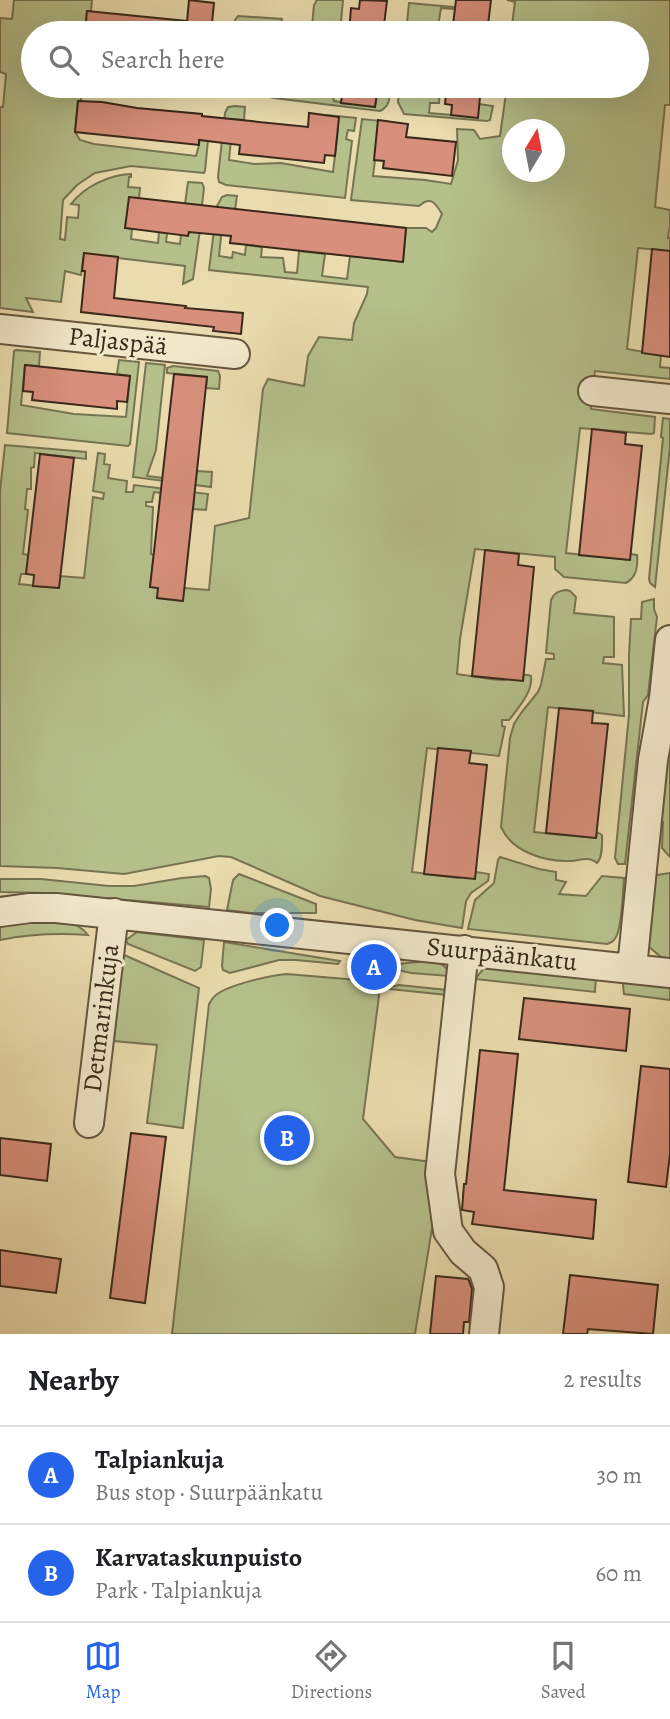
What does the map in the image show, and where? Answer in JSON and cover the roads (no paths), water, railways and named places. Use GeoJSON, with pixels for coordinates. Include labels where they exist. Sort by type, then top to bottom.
{"type":"FeatureCollection","features":[{"type":"Feature","properties":{"kind":"street","name":"Paljaspää"},"geometry":{"type":"LineString","coordinates":[[0,329],[235,354]]}},
{"type":"Feature","properties":{"kind":"street"},"geometry":{"type":"LineString","coordinates":[[593,391],[670,398]]}},
{"type":"Feature","properties":{"kind":"street"},"geometry":{"type":"LineString","coordinates":[[632,968],[653,760],[670,640]]}},
{"type":"Feature","properties":{"kind":"street","name":"Suurpäänkatu"},"geometry":{"type":"LineString","coordinates":[[0,912],[55,908],[114,913],[670,973]]}},
{"type":"Feature","properties":{"kind":"street","name":"Detmarinkuja"},"geometry":{"type":"LineString","coordinates":[[89,1123],[114,913]]}},
{"type":"Feature","properties":{"kind":"street"},"geometry":{"type":"LineString","coordinates":[[464,950],[440,1174],[448,1231],[463,1252],[482,1269],[489,1287],[484,1334]]}},
{"type":"Feature","properties":{"kind":"place","name":"Talpiankuja"},"geometry":{"type":"Point","coordinates":[374,967]}},
{"type":"Feature","properties":{"kind":"place","name":"Karvataskunpuisto"},"geometry":{"type":"Point","coordinates":[287,1138]}}]}
